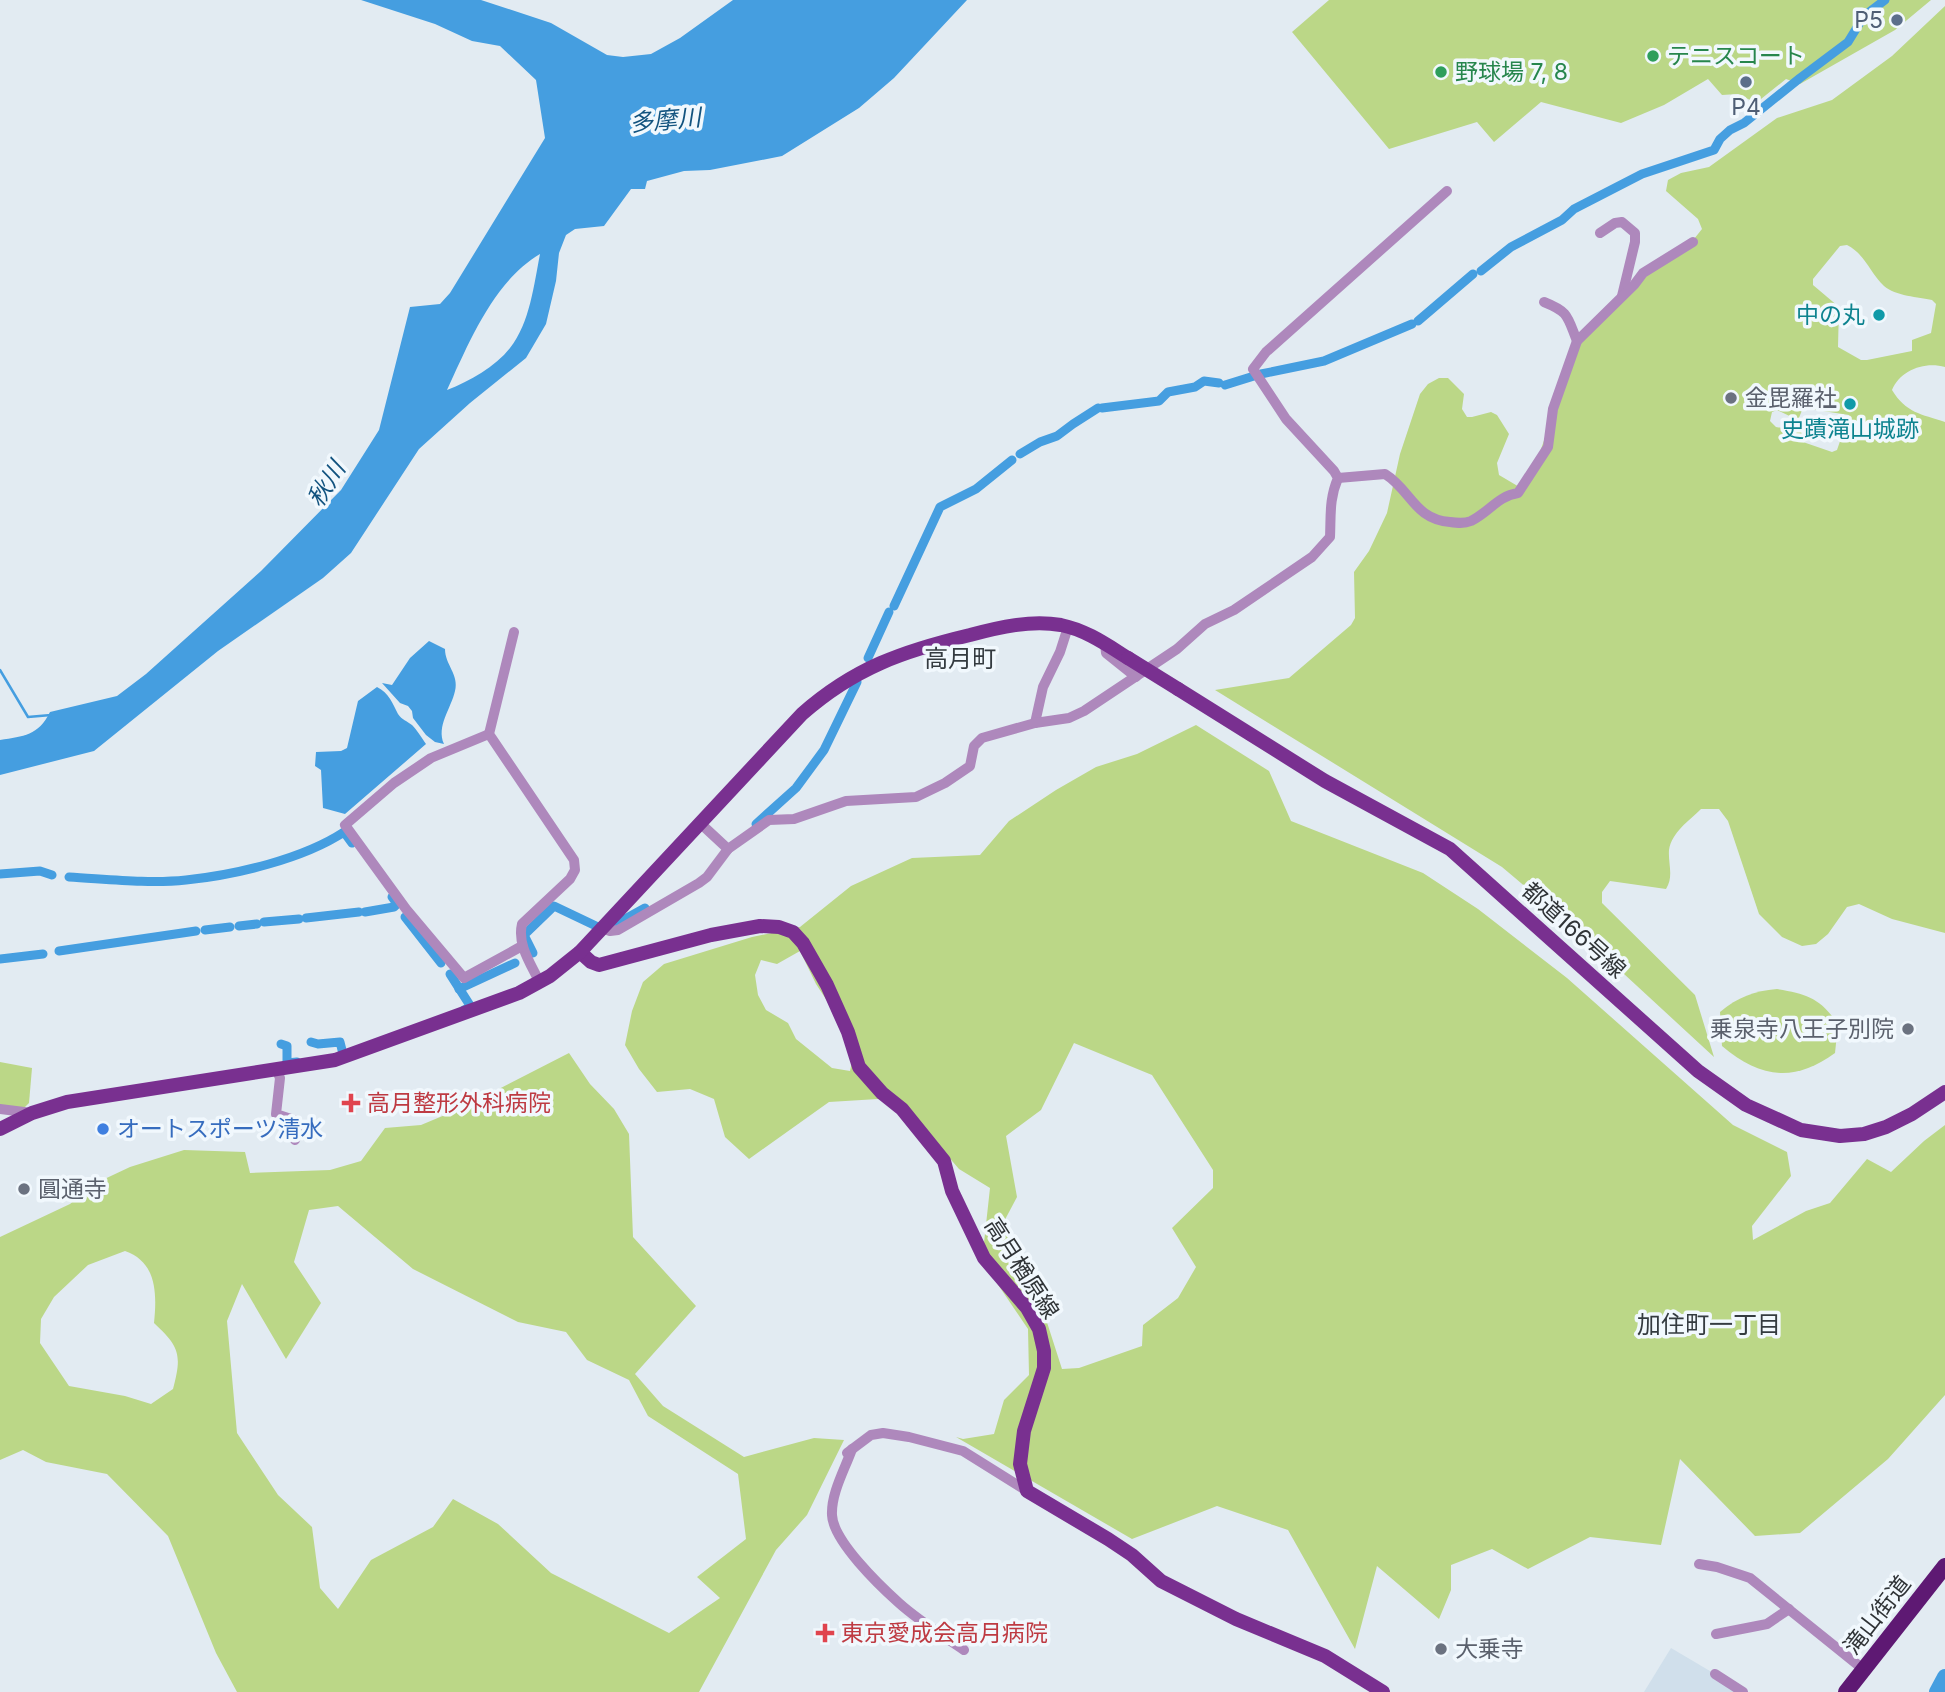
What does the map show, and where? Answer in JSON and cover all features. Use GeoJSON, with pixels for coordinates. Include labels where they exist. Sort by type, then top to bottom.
{"type":"FeatureCollection","features":[{"type":"Feature","properties":{"kind":"highway","name":"滝山街道"},"geometry":{"type":"LineString","coordinates":[[1846,1692],[1945,1566]]}},
{"type":"Feature","properties":{"kind":"main road","name":"都道166号線"},"geometry":{"type":"LineString","coordinates":[[0,1129],[32,1113],[89,1098],[277,1071],[347,1057],[499,1001],[540,983],[580,952],[802,715],[832,689],[860,671],[913,649],[1000,628],[1036,623],[1068,627],[1105,643],[1325,781],[1450,849],[1698,1071],[1746,1105],[1801,1130],[1827,1136],[1853,1135],[1875,1131],[1897,1122],[1945,1091]]}},
{"type":"Feature","properties":{"kind":"main road","name":"高月楢原線"},"geometry":{"type":"LineString","coordinates":[[580,952],[599,965],[711,935],[760,926],[779,927],[793,932],[803,943],[827,985],[848,1032],[859,1066],[881,1093],[902,1109],[944,1161],[952,1191],[984,1258],[1027,1308],[1039,1329],[1044,1351],[1044,1368],[1024,1431],[1020,1464],[1027,1491]]}},
{"type":"Feature","properties":{"kind":"main road"},"geometry":{"type":"LineString","coordinates":[[1027,1491],[1132,1555],[1161,1581],[1236,1619],[1325,1656],[1382,1692]]}},
{"type":"Feature","properties":{"kind":"street"},"geometry":{"type":"LineString","coordinates":[[1338,478],[1286,419],[1253,369],[1266,352],[1447,191]]}},
{"type":"Feature","properties":{"kind":"street"},"geometry":{"type":"LineString","coordinates":[[1600,233],[1615,223],[1622,222],[1635,233],[1622,296]]}},
{"type":"Feature","properties":{"kind":"street"},"geometry":{"type":"LineString","coordinates":[[1338,478],[1385,474],[1427,517],[1438,521],[1465,523],[1473,520],[1503,496],[1520,491],[1545,453],[1553,409],[1577,341],[1643,273],[1693,243]]}},
{"type":"Feature","properties":{"kind":"street"},"geometry":{"type":"LineString","coordinates":[[1544,302],[1562,309],[1577,341]]}},
{"type":"Feature","properties":{"kind":"street"},"geometry":{"type":"LineString","coordinates":[[602,928],[618,930],[691,888],[707,877],[728,849],[769,820],[794,819],[846,801],[908,799],[924,794],[970,766],[974,746],[982,738],[1035,723],[1069,718],[1107,697],[1177,649],[1205,624],[1234,610],[1324,547],[1330,537],[1329,509],[1332,491],[1338,478]]}},
{"type":"Feature","properties":{"kind":"street"},"geometry":{"type":"LineString","coordinates":[[1035,723],[1043,687],[1060,652],[1068,627]]}},
{"type":"Feature","properties":{"kind":"street"},"geometry":{"type":"LineString","coordinates":[[514,632],[489,734],[574,860],[575,870],[570,879],[522,924],[522,946],[540,983]]}},
{"type":"Feature","properties":{"kind":"street"},"geometry":{"type":"LineString","coordinates":[[1105,643],[1105,653],[1136,677]]}},
{"type":"Feature","properties":{"kind":"street"},"geometry":{"type":"LineString","coordinates":[[489,734],[431,758],[394,783],[345,825],[406,909],[464,978],[522,946]]}},
{"type":"Feature","properties":{"kind":"street"},"geometry":{"type":"LineString","coordinates":[[700,823],[728,849]]}},
{"type":"Feature","properties":{"kind":"street"},"geometry":{"type":"LineString","coordinates":[[277,1071],[280,1077],[276,1114],[296,1123],[295,1140]]}},
{"type":"Feature","properties":{"kind":"street"},"geometry":{"type":"LineString","coordinates":[[0,1109],[32,1113]]}},
{"type":"Feature","properties":{"kind":"street"},"geometry":{"type":"LineString","coordinates":[[964,1650],[899,1603],[839,1537],[832,1524],[831,1511],[850,1451],[872,1435],[883,1433],[909,1437],[962,1451],[1027,1491]]}},
{"type":"Feature","properties":{"kind":"street"},"geometry":{"type":"LineString","coordinates":[[1699,1564],[1750,1578],[1863,1669]]}},
{"type":"Feature","properties":{"kind":"street"},"geometry":{"type":"LineString","coordinates":[[1716,1634],[1744,1631],[1767,1624],[1789,1609]]}},
{"type":"Feature","properties":{"kind":"street"},"geometry":{"type":"LineString","coordinates":[[1715,1674],[1743,1692]]}},
{"type":"Feature","properties":{"kind":"shaded area"},"geometry":{"type":"Polygon","coordinates":[[[1671,1648],[1715,1674],[1743,1692],[1644,1692],[1671,1648]]]}},
{"type":"Feature","properties":{"kind":"green space"},"geometry":{"type":"Polygon","coordinates":[[[1329,0],[1931,0],[1895,30],[1800,84],[1786,79],[1756,103],[1738,94],[1722,95],[1708,79],[1664,105],[1621,123],[1541,102],[1494,142],[1477,122],[1389,149],[1292,32],[1329,0]]]}},
{"type":"Feature","properties":{"kind":"green space"},"geometry":{"type":"Polygon","coordinates":[[[1945,6],[1945,367],[1929,365],[1907,372],[1892,390],[1909,408],[1945,422],[1945,933],[1892,919],[1859,904],[1847,907],[1828,934],[1816,944],[1802,946],[1782,937],[1759,914],[1728,821],[1719,809],[1701,809],[1682,827],[1671,844],[1670,875],[1666,889],[1610,881],[1602,892],[1602,903],[1695,995],[1714,1057],[1572,926],[1502,867],[1215,690],[1289,678],[1351,625],[1355,618],[1354,572],[1369,551],[1387,513],[1400,454],[1420,394],[1428,384],[1439,378],[1448,378],[1464,394],[1462,409],[1467,417],[1491,412],[1497,415],[1509,434],[1497,463],[1499,475],[1521,488],[1533,472],[1577,346],[1645,275],[1694,239],[1702,229],[1698,219],[1666,191],[1668,180],[1681,173],[1709,167],[1777,118],[1832,100],[1892,56],[1945,6]],[[1847,245],[1840,246],[1813,279],[1813,285],[1839,307],[1838,347],[1861,360],[1912,351],[1912,340],[1931,333],[1936,304],[1932,300],[1901,294],[1884,286],[1863,258],[1847,245]],[[1803,408],[1798,420],[1777,410],[1772,412],[1770,421],[1776,427],[1801,431],[1803,442],[1832,452],[1837,450],[1849,415],[1803,408]]]}},
{"type":"Feature","properties":{"kind":"green space"},"geometry":{"type":"Polygon","coordinates":[[[1196,725],[1269,771],[1291,821],[1423,873],[1478,909],[1567,978],[1733,1125],[1787,1152],[1791,1176],[1752,1226],[1753,1240],[1806,1211],[1830,1203],[1867,1159],[1891,1172],[1945,1125],[1945,1395],[1888,1459],[1800,1533],[1755,1536],[1680,1459],[1661,1545],[1590,1537],[1528,1569],[1492,1549],[1451,1565],[1451,1590],[1439,1619],[1377,1566],[1355,1649],[1288,1530],[1217,1506],[1132,1539],[956,1437],[963,1439],[994,1434],[1004,1400],[1029,1375],[1028,1329],[982,1261],[990,1188],[959,1169],[904,1105],[878,1099],[829,1102],[749,1159],[725,1137],[714,1099],[690,1089],[657,1092],[625,1045],[632,1011],[643,982],[664,964],[752,937],[800,927],[851,886],[912,858],[980,855],[1009,821],[1056,790],[1096,767],[1137,754],[1196,725]],[[800,951],[777,964],[761,960],[755,975],[758,995],[766,1010],[788,1023],[796,1039],[832,1068],[850,1071],[853,1057],[835,1013],[816,984],[800,951]],[[1074,1043],[1041,1110],[1006,1136],[1017,1197],[1000,1229],[1026,1257],[1062,1369],[1079,1368],[1142,1346],[1143,1325],[1178,1298],[1196,1267],[1172,1228],[1213,1188],[1213,1170],[1152,1075],[1074,1043]]]}},
{"type":"Feature","properties":{"kind":"green space"},"geometry":{"type":"Polygon","coordinates":[[[1777,989],[1797,993],[1825,1008],[1838,1024],[1835,1053],[1805,1069],[1777,1073],[1750,1065],[1722,1046],[1720,1012],[1747,996],[1777,989]]]}},
{"type":"Feature","properties":{"kind":"green space"},"geometry":{"type":"Polygon","coordinates":[[[569,1053],[590,1084],[614,1109],[629,1134],[633,1237],[696,1306],[635,1374],[663,1406],[744,1457],[814,1438],[844,1440],[807,1515],[776,1550],[699,1692],[237,1692],[216,1653],[168,1536],[107,1474],[46,1462],[23,1450],[0,1460],[0,1237],[70,1204],[96,1183],[130,1167],[184,1150],[245,1152],[250,1173],[330,1170],[361,1161],[385,1128],[421,1125],[464,1107],[569,1053]],[[338,1206],[309,1210],[294,1262],[321,1303],[286,1359],[242,1284],[227,1321],[237,1433],[278,1495],[312,1527],[320,1588],[338,1609],[371,1560],[433,1527],[453,1499],[498,1524],[551,1573],[669,1633],[720,1598],[697,1577],[746,1539],[738,1474],[648,1416],[629,1380],[587,1360],[566,1332],[518,1322],[413,1269],[338,1206]],[[125,1251],[88,1265],[54,1297],[41,1319],[40,1343],[69,1386],[125,1396],[151,1404],[173,1389],[177,1352],[154,1323],[155,1290],[149,1271],[136,1256],[125,1251]]]}},
{"type":"Feature","properties":{"kind":"green space"},"geometry":{"type":"Polygon","coordinates":[[[0,1062],[32,1068],[29,1103],[24,1108],[0,1105],[0,1062]]]}},
{"type":"Feature","properties":{"kind":"water","name":"多摩川"},"geometry":{"type":"Polygon","coordinates":[[[361,0],[481,0],[551,23],[607,55],[623,57],[651,54],[680,38],[733,0],[967,0],[894,78],[859,108],[782,156],[710,170],[684,171],[647,181],[645,189],[631,189],[604,226],[575,229],[566,235],[559,253],[546,324],[526,358],[419,449],[351,553],[323,578],[218,651],[94,751],[0,775],[0,740],[30,734],[41,726],[50,712],[117,696],[146,674],[261,571],[341,490],[379,430],[410,307],[440,304],[450,293],[545,138],[536,80],[500,46],[472,41],[435,24],[361,0]],[[540,254],[523,266],[496,297],[484,315],[447,390],[482,373],[510,348],[517,338],[527,315],[540,254]]]}},
{"type":"Feature","properties":{"kind":"water"},"geometry":{"type":"Polygon","coordinates":[[[429,641],[445,649],[456,685],[443,724],[444,744],[435,742],[426,735],[408,706],[400,703],[382,683],[392,685],[410,658],[429,641]]]}},
{"type":"Feature","properties":{"kind":"water"},"geometry":{"type":"Polygon","coordinates":[[[377,687],[388,696],[400,716],[412,725],[426,744],[345,814],[323,808],[321,770],[315,766],[316,752],[341,751],[347,748],[358,701],[377,687]]]}},
{"type":"Feature","properties":{"kind":"waterway"},"geometry":{"type":"LineString","coordinates":[[1481,271],[1511,247],[1562,220],[1574,209],[1642,174],[1714,150],[1720,139],[1730,130],[1744,123],[1848,42],[1864,16],[1885,0]]}},
{"type":"Feature","properties":{"kind":"waterway"},"geometry":{"type":"LineString","coordinates":[[1418,321],[1473,274]]}},
{"type":"Feature","properties":{"kind":"waterway"},"geometry":{"type":"LineString","coordinates":[[1261,374],[1324,361],[1412,324]]}},
{"type":"Feature","properties":{"kind":"waterway"},"geometry":{"type":"LineString","coordinates":[[1225,385],[1254,376]]}},
{"type":"Feature","properties":{"kind":"waterway"},"geometry":{"type":"LineString","coordinates":[[1102,408],[1159,401],[1168,392],[1195,387],[1204,381],[1219,383]]}},
{"type":"Feature","properties":{"kind":"waterway"},"geometry":{"type":"LineString","coordinates":[[1020,454],[1057,436],[1098,408]]}},
{"type":"Feature","properties":{"kind":"waterway"},"geometry":{"type":"LineString","coordinates":[[894,606],[940,507],[976,489],[1012,460]]}},
{"type":"Feature","properties":{"kind":"waterway"},"geometry":{"type":"LineString","coordinates":[[868,658],[889,612]]}},
{"type":"Feature","properties":{"kind":"waterway"},"geometry":{"type":"LineString","coordinates":[[0,670],[28,717],[51,715]]}},
{"type":"Feature","properties":{"kind":"waterway"},"geometry":{"type":"LineString","coordinates":[[756,824],[796,788],[824,750],[857,682]]}},
{"type":"Feature","properties":{"kind":"waterway"},"geometry":{"type":"LineString","coordinates":[[69,877],[142,881],[186,880],[226,874],[289,858],[344,832],[352,843]]}},
{"type":"Feature","properties":{"kind":"waterway"},"geometry":{"type":"LineString","coordinates":[[0,874],[40,871],[52,875]]}},
{"type":"Feature","properties":{"kind":"waterway"},"geometry":{"type":"LineString","coordinates":[[365,912],[394,907],[397,904],[392,897]]}},
{"type":"Feature","properties":{"kind":"waterway"},"geometry":{"type":"LineString","coordinates":[[533,953],[524,935],[554,906],[596,926]]}},
{"type":"Feature","properties":{"kind":"waterway"},"geometry":{"type":"LineString","coordinates":[[616,924],[645,908]]}},
{"type":"Feature","properties":{"kind":"waterway"},"geometry":{"type":"LineString","coordinates":[[306,918],[359,912]]}},
{"type":"Feature","properties":{"kind":"waterway"},"geometry":{"type":"LineString","coordinates":[[405,917],[441,963]]}},
{"type":"Feature","properties":{"kind":"waterway"},"geometry":{"type":"LineString","coordinates":[[264,922],[299,919]]}},
{"type":"Feature","properties":{"kind":"waterway"},"geometry":{"type":"LineString","coordinates":[[239,926],[257,924]]}},
{"type":"Feature","properties":{"kind":"waterway"},"geometry":{"type":"LineString","coordinates":[[205,930],[230,927]]}},
{"type":"Feature","properties":{"kind":"waterway"},"geometry":{"type":"LineString","coordinates":[[59,951],[196,931]]}},
{"type":"Feature","properties":{"kind":"waterway"},"geometry":{"type":"LineString","coordinates":[[0,959],[43,954]]}},
{"type":"Feature","properties":{"kind":"waterway"},"geometry":{"type":"LineString","coordinates":[[459,989],[515,963]]}},
{"type":"Feature","properties":{"kind":"waterway"},"geometry":{"type":"LineString","coordinates":[[450,974],[471,1007],[464,1010]]}},
{"type":"Feature","properties":{"kind":"waterway"},"geometry":{"type":"LineString","coordinates":[[311,1042],[340,1042],[343,1054]]}},
{"type":"Feature","properties":{"kind":"waterway"},"geometry":{"type":"LineString","coordinates":[[281,1044],[287,1046],[287,1063],[297,1062]]}},
{"type":"Feature","properties":{"kind":"waterway"},"geometry":{"type":"LineString","coordinates":[[1937,1692],[1945,1677]]}},
{"type":"Feature","properties":{"kind":"place","name":"P5"},"geometry":{"type":"Point","coordinates":[1897,20]}},
{"type":"Feature","properties":{"kind":"place","name":"テニスコート"},"geometry":{"type":"Point","coordinates":[1653,56]}},
{"type":"Feature","properties":{"kind":"place","name":"野球場 7, 8"},"geometry":{"type":"Point","coordinates":[1441,72]}},
{"type":"Feature","properties":{"kind":"place","name":"P4"},"geometry":{"type":"Point","coordinates":[1746,82]}},
{"type":"Feature","properties":{"kind":"place","name":"中の丸"},"geometry":{"type":"Point","coordinates":[1879,315]}},
{"type":"Feature","properties":{"kind":"place","name":"金毘羅社"},"geometry":{"type":"Point","coordinates":[1731,398]}},
{"type":"Feature","properties":{"kind":"place","name":"史蹟滝山城跡"},"geometry":{"type":"Point","coordinates":[1850,404]}},
{"type":"Feature","properties":{"kind":"place","name":"乗泉寺八王子別院"},"geometry":{"type":"Point","coordinates":[1908,1029]}},
{"type":"Feature","properties":{"kind":"place","name":"高月整形外科病院"},"geometry":{"type":"Point","coordinates":[351,1103]}},
{"type":"Feature","properties":{"kind":"place","name":"オートスポーツ清水"},"geometry":{"type":"Point","coordinates":[103,1129]}},
{"type":"Feature","properties":{"kind":"place","name":"圓通寺"},"geometry":{"type":"Point","coordinates":[24,1189]}},
{"type":"Feature","properties":{"kind":"place","name":"東京愛成会高月病院"},"geometry":{"type":"Point","coordinates":[825,1633]}},
{"type":"Feature","properties":{"kind":"place","name":"大乗寺"},"geometry":{"type":"Point","coordinates":[1441,1649]}},
{"type":"Feature","properties":{"kind":"district","name":"高月町"},"geometry":{"type":"Point","coordinates":[960,658]}},
{"type":"Feature","properties":{"kind":"district","name":"加住町一丁目"},"geometry":{"type":"Point","coordinates":[1709,1324]}},
{"type":"Feature","properties":{"kind":"water label","name":"秋川"},"geometry":{"type":"Point","coordinates":[326,484]}}]}
